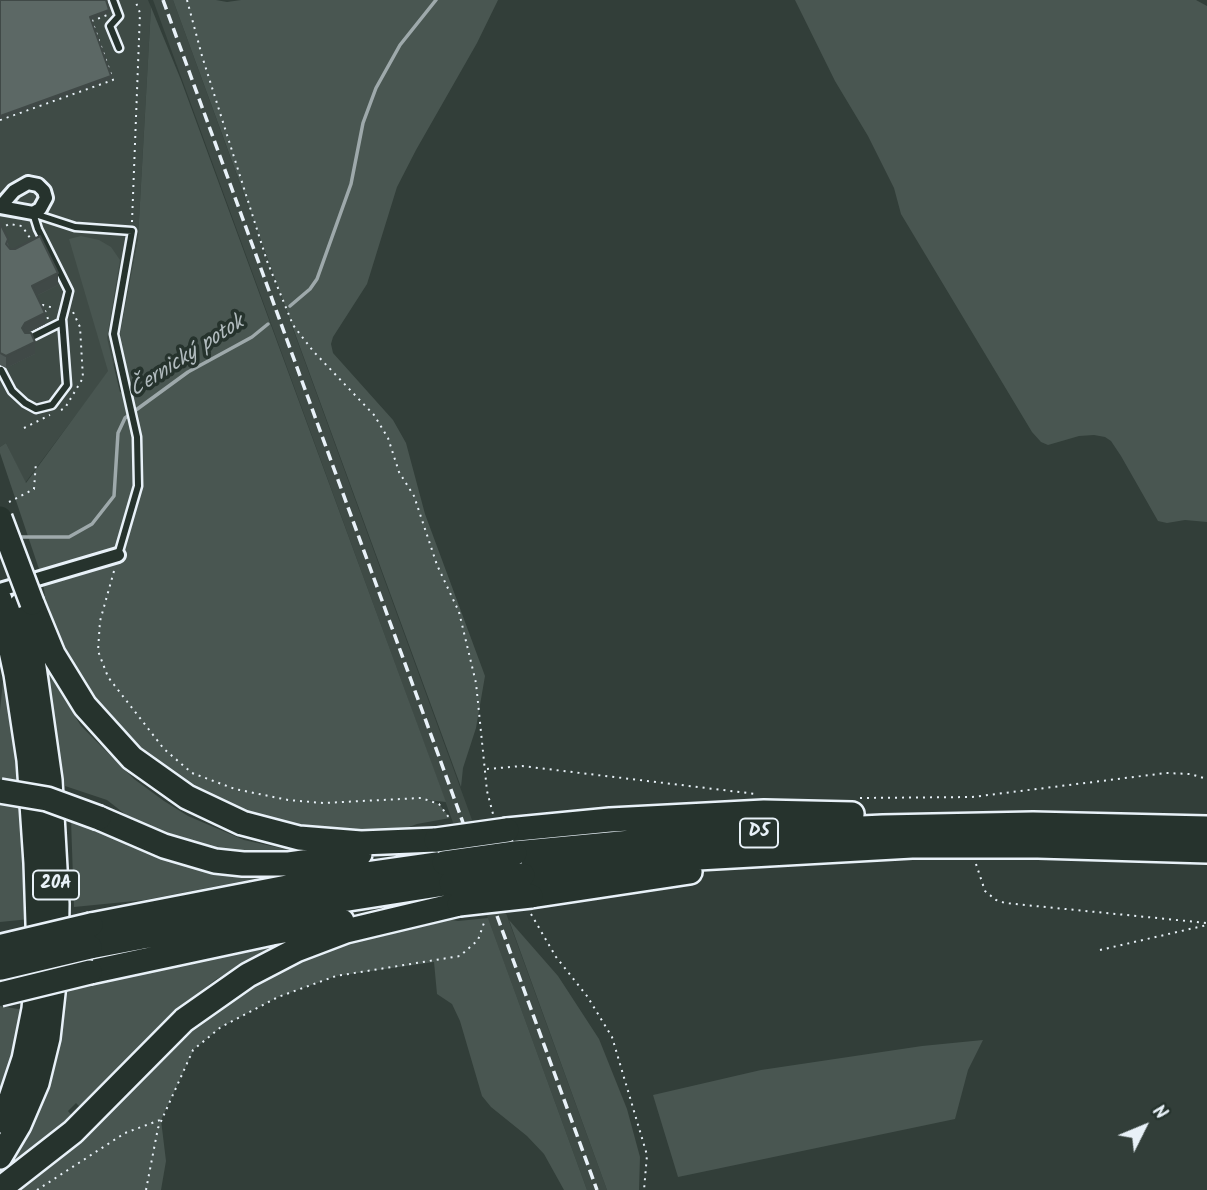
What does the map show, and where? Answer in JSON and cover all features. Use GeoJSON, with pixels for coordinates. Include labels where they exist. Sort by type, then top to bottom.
{"type":"FeatureCollection","features":[{"type":"Feature","properties":{"kind":"highway"},"geometry":{"type":"LineString","coordinates":[[0,1121],[24,1059],[34,1009],[39,953],[29,760],[16,674],[4,510]]}},
{"type":"Feature","properties":{"kind":"highway"},"geometry":{"type":"LineString","coordinates":[[0,526],[11,601],[53,654],[85,706],[132,758],[187,797],[242,823],[299,838],[361,843],[436,840]]}},
{"type":"Feature","properties":{"kind":"highway","name":"20A"},"geometry":{"type":"LineString","coordinates":[[0,1157],[19,1125],[37,1083],[48,1038],[56,966],[57,904],[50,780],[34,667],[11,601]]}},
{"type":"Feature","properties":{"kind":"highway"},"geometry":{"type":"LineString","coordinates":[[0,791],[47,799],[187,855],[243,864],[289,864],[366,853],[436,840],[500,823],[764,812],[908,815],[1033,824]]}},
{"type":"Feature","properties":{"kind":"highway","name":"D5"},"geometry":{"type":"LineString","coordinates":[[1,957],[91,936],[451,883],[525,883],[819,851],[971,846],[1033,824],[1201,839]]}},
{"type":"Feature","properties":{"kind":"highway","name":"D5"},"geometry":{"type":"LineString","coordinates":[[525,883],[616,843],[788,831],[1201,839]]}},
{"type":"Feature","properties":{"kind":"highway"},"geometry":{"type":"LineString","coordinates":[[0,1189],[73,1132],[184,1020],[248,975],[296,950],[346,931],[451,883]]}},
{"type":"Feature","properties":{"kind":"highway"},"geometry":{"type":"LineString","coordinates":[[0,994],[272,933],[451,883],[525,883]]}},
{"type":"Feature","properties":{"kind":"street"},"geometry":{"type":"LineString","coordinates":[[28,183],[44,191],[46,198],[40,209],[33,213],[0,207],[13,191],[28,183]]}},
{"type":"Feature","properties":{"kind":"street"},"geometry":{"type":"LineString","coordinates":[[11,601],[118,555]]}},
{"type":"Feature","properties":{"kind":"lane"},"geometry":{"type":"LineString","coordinates":[[113,0],[119,16],[110,26],[118,48]]}},
{"type":"Feature","properties":{"kind":"lane"},"geometry":{"type":"LineString","coordinates":[[33,213],[75,227],[132,231],[114,334],[137,437],[138,486],[118,555]]}},
{"type":"Feature","properties":{"kind":"lane"},"geometry":{"type":"LineString","coordinates":[[1,370],[12,391],[36,409],[52,405],[67,384],[62,322],[69,291],[33,213]]}},
{"type":"Feature","properties":{"kind":"lane"},"geometry":{"type":"LineString","coordinates":[[33,244],[42,236]]}},
{"type":"Feature","properties":{"kind":"lane"},"geometry":{"type":"LineString","coordinates":[[28,339],[62,322]]}},
{"type":"Feature","properties":{"kind":"path"},"geometry":{"type":"LineString","coordinates":[[132,231],[140,13],[135,0]]}},
{"type":"Feature","properties":{"kind":"path"},"geometry":{"type":"LineString","coordinates":[[187,0],[212,90],[267,261],[293,325],[313,351],[373,415],[388,439],[399,472],[414,496],[437,565],[459,612],[476,683],[487,791],[500,823]]}},
{"type":"Feature","properties":{"kind":"path"},"geometry":{"type":"LineString","coordinates":[[0,120],[113,80],[92,21],[118,12]]}},
{"type":"Feature","properties":{"kind":"path"},"geometry":{"type":"LineString","coordinates":[[4,238],[0,229],[9,224],[22,226],[30,239],[42,236]]}},
{"type":"Feature","properties":{"kind":"path"},"geometry":{"type":"LineString","coordinates":[[39,308],[43,305]]}},
{"type":"Feature","properties":{"kind":"path"},"geometry":{"type":"LineString","coordinates":[[4,510],[34,489],[36,463]]}},
{"type":"Feature","properties":{"kind":"path"},"geometry":{"type":"LineString","coordinates":[[486,769],[522,766],[757,794]]}},
{"type":"Feature","properties":{"kind":"path"},"geometry":{"type":"LineString","coordinates":[[851,798],[972,797],[1166,773],[1190,774],[1207,779]]}},
{"type":"Feature","properties":{"kind":"path"},"geometry":{"type":"LineString","coordinates":[[971,846],[980,881],[985,891],[996,900],[1207,924]]}},
{"type":"Feature","properties":{"kind":"path"},"geometry":{"type":"LineString","coordinates":[[525,883],[534,922],[556,957],[587,996],[612,1037],[647,1155],[645,1190]]}},
{"type":"Feature","properties":{"kind":"path"},"geometry":{"type":"LineString","coordinates":[[1100,950],[1207,924]]}},
{"type":"Feature","properties":{"kind":"path"},"geometry":{"type":"LineString","coordinates":[[37,1190],[125,1133],[161,1120]]}},
{"type":"Feature","properties":{"kind":"path"},"geometry":{"type":"LineString","coordinates":[[146,1190],[158,1128]]}},
{"type":"Feature","properties":{"kind":"shaded area"},"geometry":{"type":"Polygon","coordinates":[[[0,0],[148,0],[151,7],[138,238],[120,333],[124,351],[25,483],[6,443],[0,447],[0,0]]]}},
{"type":"Feature","properties":{"kind":"shaded area"},"geometry":{"type":"Polygon","coordinates":[[[153,0],[173,0],[607,1190],[587,1190],[153,0]]]}},
{"type":"Feature","properties":{"kind":"shaded area"},"geometry":{"type":"Polygon","coordinates":[[[173,0],[498,0],[397,187],[367,284],[331,344],[333,353],[393,420],[406,443],[425,514],[485,676],[476,728],[463,768],[461,787],[173,0]]]}},
{"type":"Feature","properties":{"kind":"shaded area"},"geometry":{"type":"Polygon","coordinates":[[[795,0],[1196,0],[1207,6],[1207,522],[1158,521],[1121,456],[1105,437],[1079,436],[1048,445],[1032,432],[901,214],[894,188],[868,136],[835,81],[795,0]]]}},
{"type":"Feature","properties":{"kind":"shaded area"},"geometry":{"type":"Polygon","coordinates":[[[151,7],[181,80],[446,802],[427,800],[439,804],[450,818],[417,824],[383,837],[273,825],[197,794],[137,748],[107,717],[76,675],[47,614],[43,581],[0,447],[6,443],[26,483],[108,371],[69,239],[81,236],[99,240],[111,247],[120,260],[107,338],[120,392],[132,397],[120,333],[138,238],[151,7]]]}},
{"type":"Feature","properties":{"kind":"shaded area"},"geometry":{"type":"Polygon","coordinates":[[[43,664],[81,726],[134,779],[188,816],[244,840],[299,852],[265,856],[214,851],[140,826],[107,800],[65,786],[43,664]]]}},
{"type":"Feature","properties":{"kind":"shaded area"},"geometry":{"type":"Polygon","coordinates":[[[3,681],[9,684],[17,727],[30,919],[0,922],[0,710],[3,681]]]}},
{"type":"Feature","properties":{"kind":"shaded area"},"geometry":{"type":"Polygon","coordinates":[[[71,820],[290,872],[145,900],[74,907],[71,820]]]}},
{"type":"Feature","properties":{"kind":"shaded area"},"geometry":{"type":"Polygon","coordinates":[[[440,918],[458,921],[488,918],[587,1190],[564,1190],[544,1154],[482,1096],[460,1021],[452,1004],[437,994],[434,962],[336,976],[278,997],[221,1027],[194,1049],[161,1120],[166,1161],[161,1190],[14,1190],[203,1015],[301,954],[440,918]]]}},
{"type":"Feature","properties":{"kind":"shaded area"},"geometry":{"type":"Polygon","coordinates":[[[509,920],[558,976],[599,1039],[627,1109],[640,1157],[639,1190],[607,1190],[509,920]]]}},
{"type":"Feature","properties":{"kind":"shaded area"},"geometry":{"type":"Polygon","coordinates":[[[277,942],[278,944],[215,980],[186,1003],[158,1028],[82,1109],[76,1103],[68,1111],[73,1117],[8,1169],[6,1167],[38,1114],[51,1079],[60,1043],[66,993],[94,982],[277,942]]]}},
{"type":"Feature","properties":{"kind":"shaded area"},"geometry":{"type":"Polygon","coordinates":[[[0,1006],[24,1010],[20,1040],[0,1099],[0,1006]]]}},
{"type":"Feature","properties":{"kind":"shaded area"},"geometry":{"type":"Polygon","coordinates":[[[983,1040],[968,1070],[955,1119],[678,1177],[653,1095],[761,1070],[922,1046],[983,1040]]]}},
{"type":"Feature","properties":{"kind":"building"},"geometry":{"type":"Polygon","coordinates":[[[0,0],[106,0],[109,10],[90,17],[111,76],[0,116],[0,0]]]}},
{"type":"Feature","properties":{"kind":"building"},"geometry":{"type":"Polygon","coordinates":[[[0,223],[10,249],[40,236],[58,273],[32,286],[45,313],[25,323],[22,328],[25,333],[31,333],[35,342],[6,356],[0,353],[0,223]]]}},
{"type":"Feature","properties":{"kind":"waterway","name":"Černický potok"},"geometry":{"type":"LineString","coordinates":[[290,306],[310,289],[317,279],[351,184],[363,123],[376,88],[400,45],[436,0]]}},
{"type":"Feature","properties":{"kind":"waterway","name":"Černický potok"},"geometry":{"type":"LineString","coordinates":[[16,537],[69,537],[92,524],[114,496],[118,433],[125,418],[188,372],[252,337],[268,324]]}},
{"type":"Feature","properties":{"kind":"railway"},"geometry":{"type":"LineString","coordinates":[[163,0],[597,1190]]}}]}
